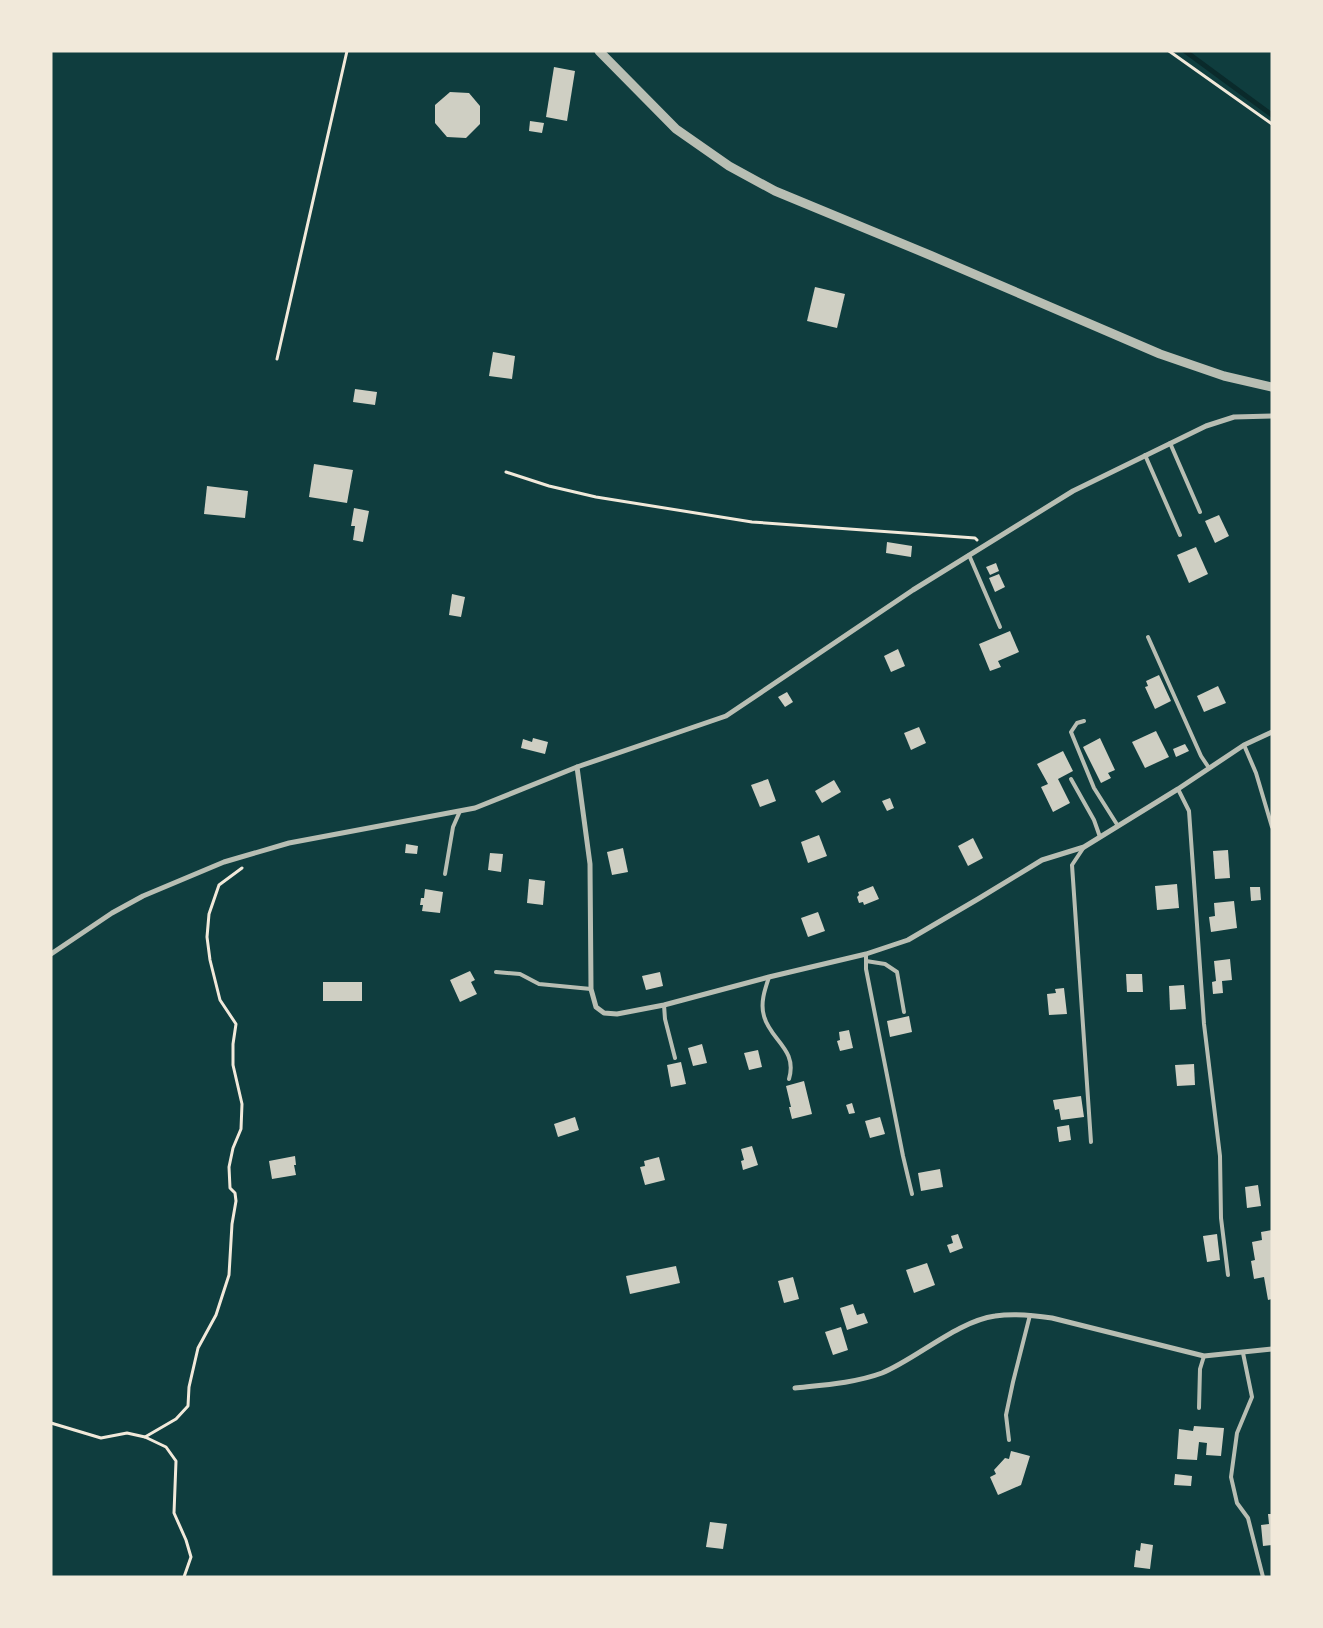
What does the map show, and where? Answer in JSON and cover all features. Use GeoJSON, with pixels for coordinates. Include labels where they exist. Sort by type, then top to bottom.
{"type":"FeatureCollection","features":[{"type":"Feature","properties":{"kind":"street"},"geometry":{"type":"LineString","coordinates":[[599,51],[676,129],[729,166],[775,191],[1160,354],[1224,376],[1272,387]]}},
{"type":"Feature","properties":{"kind":"street"},"geometry":{"type":"LineString","coordinates":[[51,954],[112,912],[144,896],[224,862],[289,843],[475,808],[577,767],[726,716],[914,590],[1073,491],[1206,426],[1234,417],[1272,416]]}},
{"type":"Feature","properties":{"kind":"street"},"geometry":{"type":"LineString","coordinates":[[577,767],[590,864],[591,989],[596,1007],[604,1013],[617,1014],[664,1005],[866,954],[908,940],[978,900],[1042,860],[1084,847],[1178,789],[1244,744],[1272,732]]}},
{"type":"Feature","properties":{"kind":"street"},"geometry":{"type":"LineString","coordinates":[[795,1388],[846,1382],[882,1373],[971,1323],[994,1316],[1030,1315],[1052,1318],[1204,1356],[1272,1349]]}},
{"type":"Feature","properties":{"kind":"lane"},"geometry":{"type":"LineString","coordinates":[[1170,443],[1200,512]]}},
{"type":"Feature","properties":{"kind":"lane"},"geometry":{"type":"LineString","coordinates":[[1145,455],[1180,535]]}},
{"type":"Feature","properties":{"kind":"lane"},"geometry":{"type":"LineString","coordinates":[[969,555],[1000,627]]}},
{"type":"Feature","properties":{"kind":"lane"},"geometry":{"type":"LineString","coordinates":[[1148,636],[1201,756],[1209,768]]}},
{"type":"Feature","properties":{"kind":"lane"},"geometry":{"type":"LineString","coordinates":[[1084,721],[1078,723],[1071,732],[1094,788],[1118,826]]}},
{"type":"Feature","properties":{"kind":"lane"},"geometry":{"type":"LineString","coordinates":[[1244,744],[1256,773],[1272,827]]}},
{"type":"Feature","properties":{"kind":"lane"},"geometry":{"type":"LineString","coordinates":[[1072,779],[1094,820],[1100,837]]}},
{"type":"Feature","properties":{"kind":"lane"},"geometry":{"type":"LineString","coordinates":[[1178,789],[1189,811],[1204,1024],[1220,1156],[1221,1218],[1228,1275]]}},
{"type":"Feature","properties":{"kind":"lane"},"geometry":{"type":"LineString","coordinates":[[446,874],[453,827],[460,811]]}},
{"type":"Feature","properties":{"kind":"lane"},"geometry":{"type":"LineString","coordinates":[[1084,847],[1072,865],[1091,1142]]}},
{"type":"Feature","properties":{"kind":"lane"},"geometry":{"type":"LineString","coordinates":[[866,954],[866,969],[912,1194]]}},
{"type":"Feature","properties":{"kind":"lane"},"geometry":{"type":"LineString","coordinates":[[866,961],[885,964],[897,972],[904,1012]]}},
{"type":"Feature","properties":{"kind":"lane"},"geometry":{"type":"LineString","coordinates":[[496,972],[520,974],[539,984],[591,989]]}},
{"type":"Feature","properties":{"kind":"lane"},"geometry":{"type":"LineString","coordinates":[[769,977],[763,996],[764,1016],[770,1029],[782,1043],[789,1059],[792,1069],[789,1079]]}},
{"type":"Feature","properties":{"kind":"lane"},"geometry":{"type":"LineString","coordinates":[[664,1005],[665,1019],[675,1058]]}},
{"type":"Feature","properties":{"kind":"lane"},"geometry":{"type":"LineString","coordinates":[[1010,1440],[1006,1415],[1030,1315]]}},
{"type":"Feature","properties":{"kind":"lane"},"geometry":{"type":"LineString","coordinates":[[1243,1353],[1252,1397],[1237,1433],[1231,1477],[1237,1503],[1248,1518],[1263,1577]]}},
{"type":"Feature","properties":{"kind":"lane"},"geometry":{"type":"LineString","coordinates":[[1199,1408],[1200,1369],[1204,1356]]}},
{"type":"Feature","properties":{"kind":"path"},"geometry":{"type":"LineString","coordinates":[[277,359],[347,51]]}},
{"type":"Feature","properties":{"kind":"path"},"geometry":{"type":"LineString","coordinates":[[1169,51],[1272,124]]}},
{"type":"Feature","properties":{"kind":"path"},"geometry":{"type":"LineString","coordinates":[[506,472],[549,486],[596,497],[733,519],[762,523],[975,538],[983,546]]}},
{"type":"Feature","properties":{"kind":"path"},"geometry":{"type":"LineString","coordinates":[[145,1437],[176,1419],[188,1406],[189,1387],[198,1348],[216,1315],[229,1275],[232,1224],[236,1201],[230,1188],[229,1167],[233,1148],[241,1129],[242,1104],[232,1065],[236,1024],[220,1000],[210,960],[207,937],[208,922],[219,885],[261,851]]}},
{"type":"Feature","properties":{"kind":"path"},"geometry":{"type":"LineString","coordinates":[[51,1423],[101,1438],[127,1433],[145,1437],[166,1447],[176,1461],[174,1513],[191,1557],[184,1577]]}},
{"type":"Feature","properties":{"kind":"building"},"geometry":{"type":"Polygon","coordinates":[[[554,67],[575,71],[567,121],[546,117],[554,67]]]}},
{"type":"Feature","properties":{"kind":"building"},"geometry":{"type":"Polygon","coordinates":[[[450,92],[469,93],[480,106],[480,124],[466,138],[447,137],[435,123],[435,105],[450,92]]]}},
{"type":"Feature","properties":{"kind":"building"},"geometry":{"type":"Polygon","coordinates":[[[530,121],[544,123],[542,133],[529,131],[530,121]]]}},
{"type":"Feature","properties":{"kind":"building"},"geometry":{"type":"Polygon","coordinates":[[[815,287],[845,294],[837,328],[807,321],[815,287]]]}},
{"type":"Feature","properties":{"kind":"building"},"geometry":{"type":"Polygon","coordinates":[[[493,352],[515,356],[512,379],[489,376],[493,352]]]}},
{"type":"Feature","properties":{"kind":"building"},"geometry":{"type":"Polygon","coordinates":[[[355,389],[377,392],[375,405],[353,402],[355,389]]]}},
{"type":"Feature","properties":{"kind":"building"},"geometry":{"type":"Polygon","coordinates":[[[314,464],[353,470],[347,503],[309,497],[314,464]]]}},
{"type":"Feature","properties":{"kind":"building"},"geometry":{"type":"Polygon","coordinates":[[[207,486],[248,491],[245,518],[204,514],[207,486]]]}},
{"type":"Feature","properties":{"kind":"building"},"geometry":{"type":"Polygon","coordinates":[[[354,508],[369,511],[363,542],[353,540],[355,526],[351,526],[354,508]]]}},
{"type":"Feature","properties":{"kind":"building"},"geometry":{"type":"Polygon","coordinates":[[[1219,515],[1229,536],[1215,543],[1205,521],[1219,515]]]}},
{"type":"Feature","properties":{"kind":"building"},"geometry":{"type":"Polygon","coordinates":[[[887,542],[912,546],[911,557],[886,553],[887,542]]]}},
{"type":"Feature","properties":{"kind":"building"},"geometry":{"type":"Polygon","coordinates":[[[1196,547],[1208,574],[1189,583],[1177,555],[1196,547]]]}},
{"type":"Feature","properties":{"kind":"building"},"geometry":{"type":"Polygon","coordinates":[[[996,563],[999,571],[990,575],[986,567],[996,563]]]}},
{"type":"Feature","properties":{"kind":"building"},"geometry":{"type":"Polygon","coordinates":[[[999,574],[1005,587],[995,592],[989,578],[999,574]]]}},
{"type":"Feature","properties":{"kind":"building"},"geometry":{"type":"Polygon","coordinates":[[[452,594],[465,597],[461,617],[449,615],[452,594]]]}},
{"type":"Feature","properties":{"kind":"building"},"geometry":{"type":"Polygon","coordinates":[[[1010,631],[1019,652],[998,661],[1001,667],[990,671],[979,644],[1010,631]]]}},
{"type":"Feature","properties":{"kind":"building"},"geometry":{"type":"Polygon","coordinates":[[[898,649],[905,666],[891,672],[884,656],[898,649]]]}},
{"type":"Feature","properties":{"kind":"building"},"geometry":{"type":"Polygon","coordinates":[[[1159,675],[1171,701],[1155,709],[1145,687],[1148,686],[1146,681],[1159,675]]]}},
{"type":"Feature","properties":{"kind":"building"},"geometry":{"type":"Polygon","coordinates":[[[1218,686],[1226,703],[1204,712],[1197,696],[1218,686]]]}},
{"type":"Feature","properties":{"kind":"building"},"geometry":{"type":"Polygon","coordinates":[[[787,692],[793,702],[785,707],[778,697],[787,692]]]}},
{"type":"Feature","properties":{"kind":"building"},"geometry":{"type":"Polygon","coordinates":[[[919,727],[926,743],[911,750],[904,733],[919,727]]]}},
{"type":"Feature","properties":{"kind":"building"},"geometry":{"type":"Polygon","coordinates":[[[1156,731],[1169,757],[1145,768],[1132,742],[1156,731]]]}},
{"type":"Feature","properties":{"kind":"building"},"geometry":{"type":"Polygon","coordinates":[[[533,738],[548,742],[545,754],[521,748],[523,739],[532,742],[533,738]]]}},
{"type":"Feature","properties":{"kind":"building"},"geometry":{"type":"Polygon","coordinates":[[[1100,738],[1115,770],[1108,773],[1111,778],[1101,783],[1083,747],[1100,738]]]}},
{"type":"Feature","properties":{"kind":"building"},"geometry":{"type":"Polygon","coordinates":[[[1185,744],[1189,751],[1176,757],[1173,749],[1185,744]]]}},
{"type":"Feature","properties":{"kind":"building"},"geometry":{"type":"Polygon","coordinates":[[[1063,751],[1073,771],[1058,779],[1070,803],[1053,812],[1041,787],[1048,784],[1037,764],[1063,751]]]}},
{"type":"Feature","properties":{"kind":"building"},"geometry":{"type":"Polygon","coordinates":[[[768,779],[776,801],[760,807],[751,785],[768,779]]]}},
{"type":"Feature","properties":{"kind":"building"},"geometry":{"type":"Polygon","coordinates":[[[834,780],[841,792],[822,803],[815,791],[834,780]]]}},
{"type":"Feature","properties":{"kind":"building"},"geometry":{"type":"Polygon","coordinates":[[[890,798],[894,808],[887,811],[882,801],[890,798]]]}},
{"type":"Feature","properties":{"kind":"building"},"geometry":{"type":"Polygon","coordinates":[[[819,835],[827,856],[808,863],[801,842],[819,835]]]}},
{"type":"Feature","properties":{"kind":"building"},"geometry":{"type":"Polygon","coordinates":[[[973,838],[983,858],[968,866],[958,846],[973,838]]]}},
{"type":"Feature","properties":{"kind":"building"},"geometry":{"type":"Polygon","coordinates":[[[406,844],[418,846],[417,854],[405,853],[406,844]]]}},
{"type":"Feature","properties":{"kind":"building"},"geometry":{"type":"Polygon","coordinates":[[[623,848],[628,872],[612,875],[607,852],[623,848]]]}},
{"type":"Feature","properties":{"kind":"building"},"geometry":{"type":"Polygon","coordinates":[[[1228,850],[1230,878],[1215,879],[1213,851],[1228,850]]]}},
{"type":"Feature","properties":{"kind":"building"},"geometry":{"type":"Polygon","coordinates":[[[490,853],[503,854],[501,872],[488,870],[490,853]]]}},
{"type":"Feature","properties":{"kind":"building"},"geometry":{"type":"Polygon","coordinates":[[[529,879],[545,881],[543,905],[527,903],[529,879]]]}},
{"type":"Feature","properties":{"kind":"building"},"geometry":{"type":"Polygon","coordinates":[[[1177,884],[1179,908],[1157,910],[1155,886],[1177,884]]]}},
{"type":"Feature","properties":{"kind":"building"},"geometry":{"type":"Polygon","coordinates":[[[873,886],[879,899],[864,905],[863,902],[859,903],[858,892],[873,886]]]}},
{"type":"Feature","properties":{"kind":"building"},"geometry":{"type":"Polygon","coordinates":[[[1250,887],[1260,887],[1261,900],[1251,901],[1250,887]]]}},
{"type":"Feature","properties":{"kind":"building"},"geometry":{"type":"Polygon","coordinates":[[[425,889],[443,892],[440,913],[422,911],[423,905],[420,905],[421,898],[424,898],[425,889]]]}},
{"type":"Feature","properties":{"kind":"building"},"geometry":{"type":"Polygon","coordinates":[[[1234,901],[1237,928],[1211,932],[1209,917],[1215,916],[1214,903],[1234,901]]]}},
{"type":"Feature","properties":{"kind":"building"},"geometry":{"type":"Polygon","coordinates":[[[818,912],[825,931],[808,937],[801,918],[818,912]]]}},
{"type":"Feature","properties":{"kind":"building"},"geometry":{"type":"Polygon","coordinates":[[[1230,959],[1232,980],[1222,981],[1223,993],[1213,994],[1212,982],[1216,981],[1214,961],[1230,959]]]}},
{"type":"Feature","properties":{"kind":"building"},"geometry":{"type":"Polygon","coordinates":[[[470,971],[475,980],[471,982],[477,994],[460,1002],[450,980],[470,971]]]}},
{"type":"Feature","properties":{"kind":"building"},"geometry":{"type":"Polygon","coordinates":[[[660,972],[663,986],[646,990],[642,976],[660,972]]]}},
{"type":"Feature","properties":{"kind":"building"},"geometry":{"type":"Polygon","coordinates":[[[1126,974],[1142,974],[1143,992],[1127,992],[1126,974]]]}},
{"type":"Feature","properties":{"kind":"building"},"geometry":{"type":"Polygon","coordinates":[[[323,982],[362,982],[362,1001],[323,1001],[323,982]]]}},
{"type":"Feature","properties":{"kind":"building"},"geometry":{"type":"Polygon","coordinates":[[[1184,985],[1186,1009],[1170,1010],[1169,986],[1184,985]]]}},
{"type":"Feature","properties":{"kind":"building"},"geometry":{"type":"Polygon","coordinates":[[[1064,988],[1067,1014],[1049,1015],[1047,994],[1056,993],[1055,989],[1064,988]]]}},
{"type":"Feature","properties":{"kind":"building"},"geometry":{"type":"Polygon","coordinates":[[[909,1016],[912,1032],[890,1037],[887,1021],[909,1016]]]}},
{"type":"Feature","properties":{"kind":"building"},"geometry":{"type":"Polygon","coordinates":[[[849,1030],[853,1048],[840,1051],[837,1041],[840,1040],[839,1032],[849,1030]]]}},
{"type":"Feature","properties":{"kind":"building"},"geometry":{"type":"Polygon","coordinates":[[[702,1044],[707,1063],[693,1066],[688,1048],[702,1044]]]}},
{"type":"Feature","properties":{"kind":"building"},"geometry":{"type":"Polygon","coordinates":[[[758,1050],[762,1067],[749,1070],[744,1053],[758,1050]]]}},
{"type":"Feature","properties":{"kind":"building"},"geometry":{"type":"Polygon","coordinates":[[[681,1062],[686,1084],[671,1087],[667,1065],[681,1062]]]}},
{"type":"Feature","properties":{"kind":"building"},"geometry":{"type":"Polygon","coordinates":[[[1194,1064],[1195,1085],[1177,1086],[1175,1065],[1194,1064]]]}},
{"type":"Feature","properties":{"kind":"building"},"geometry":{"type":"Polygon","coordinates":[[[804,1081],[812,1114],[792,1119],[786,1086],[804,1081]]]}},
{"type":"Feature","properties":{"kind":"building"},"geometry":{"type":"Polygon","coordinates":[[[1081,1096],[1084,1117],[1061,1120],[1059,1109],[1055,1110],[1053,1100],[1081,1096]]]}},
{"type":"Feature","properties":{"kind":"building"},"geometry":{"type":"Polygon","coordinates":[[[852,1103],[855,1113],[849,1114],[846,1105],[852,1103]]]}},
{"type":"Feature","properties":{"kind":"building"},"geometry":{"type":"Polygon","coordinates":[[[575,1117],[579,1130],[558,1137],[554,1124],[575,1117]]]}},
{"type":"Feature","properties":{"kind":"building"},"geometry":{"type":"Polygon","coordinates":[[[880,1117],[885,1134],[870,1138],[865,1121],[880,1117]]]}},
{"type":"Feature","properties":{"kind":"building"},"geometry":{"type":"Polygon","coordinates":[[[1069,1125],[1071,1140],[1059,1142],[1057,1127],[1069,1125]]]}},
{"type":"Feature","properties":{"kind":"building"},"geometry":{"type":"Polygon","coordinates":[[[752,1146],[758,1165],[743,1170],[741,1161],[744,1160],[741,1149],[752,1146]]]}},
{"type":"Feature","properties":{"kind":"building"},"geometry":{"type":"Polygon","coordinates":[[[295,1156],[296,1175],[272,1179],[269,1161],[295,1156]]]}},
{"type":"Feature","properties":{"kind":"building"},"geometry":{"type":"Polygon","coordinates":[[[659,1157],[665,1180],[645,1185],[640,1167],[645,1166],[644,1161],[659,1157]]]}},
{"type":"Feature","properties":{"kind":"building"},"geometry":{"type":"Polygon","coordinates":[[[940,1169],[943,1187],[921,1191],[918,1173],[940,1169]]]}},
{"type":"Feature","properties":{"kind":"building"},"geometry":{"type":"Polygon","coordinates":[[[1258,1185],[1261,1206],[1247,1208],[1245,1187],[1258,1185]]]}},
{"type":"Feature","properties":{"kind":"building"},"geometry":{"type":"Polygon","coordinates":[[[1272,1230],[1272,1299],[1268,1300],[1264,1277],[1254,1279],[1251,1261],[1255,1260],[1252,1242],[1262,1240],[1261,1232],[1272,1230]]]}},
{"type":"Feature","properties":{"kind":"building"},"geometry":{"type":"Polygon","coordinates":[[[958,1234],[963,1248],[950,1253],[947,1245],[953,1243],[951,1236],[958,1234]]]}},
{"type":"Feature","properties":{"kind":"building"},"geometry":{"type":"Polygon","coordinates":[[[1217,1234],[1220,1260],[1207,1262],[1203,1236],[1217,1234]]]}},
{"type":"Feature","properties":{"kind":"building"},"geometry":{"type":"Polygon","coordinates":[[[927,1263],[935,1285],[914,1293],[906,1270],[927,1263]]]}},
{"type":"Feature","properties":{"kind":"building"},"geometry":{"type":"Polygon","coordinates":[[[676,1266],[680,1283],[630,1294],[626,1276],[676,1266]]]}},
{"type":"Feature","properties":{"kind":"building"},"geometry":{"type":"Polygon","coordinates":[[[793,1277],[799,1299],[784,1303],[778,1281],[793,1277]]]}},
{"type":"Feature","properties":{"kind":"building"},"geometry":{"type":"Polygon","coordinates":[[[853,1304],[857,1315],[864,1313],[868,1323],[847,1330],[840,1308],[853,1304]]]}},
{"type":"Feature","properties":{"kind":"building"},"geometry":{"type":"Polygon","coordinates":[[[841,1327],[848,1350],[833,1355],[825,1332],[841,1327]]]}},
{"type":"Feature","properties":{"kind":"building"},"geometry":{"type":"Polygon","coordinates":[[[1194,1426],[1224,1428],[1221,1456],[1206,1455],[1207,1443],[1199,1442],[1197,1460],[1177,1459],[1179,1429],[1193,1431],[1194,1426]]]}},
{"type":"Feature","properties":{"kind":"building"},"geometry":{"type":"Polygon","coordinates":[[[1011,1451],[1030,1456],[1021,1485],[998,1495],[990,1477],[996,1474],[994,1470],[1005,1458],[1009,1459],[1011,1451]]]}},
{"type":"Feature","properties":{"kind":"building"},"geometry":{"type":"Polygon","coordinates":[[[1175,1474],[1192,1476],[1191,1486],[1174,1485],[1175,1474]]]}},
{"type":"Feature","properties":{"kind":"building"},"geometry":{"type":"Polygon","coordinates":[[[1268,1514],[1272,1514],[1272,1545],[1263,1546],[1261,1525],[1269,1524],[1268,1514]]]}},
{"type":"Feature","properties":{"kind":"building"},"geometry":{"type":"Polygon","coordinates":[[[710,1522],[727,1524],[723,1549],[706,1547],[710,1522]]]}},
{"type":"Feature","properties":{"kind":"building"},"geometry":{"type":"Polygon","coordinates":[[[1141,1543],[1153,1545],[1150,1569],[1134,1567],[1136,1550],[1140,1551],[1141,1543]]]}},
{"type":"Feature","properties":{"kind":"waterway"},"geometry":{"type":"LineString","coordinates":[[1185,51],[1272,115]]}}]}
